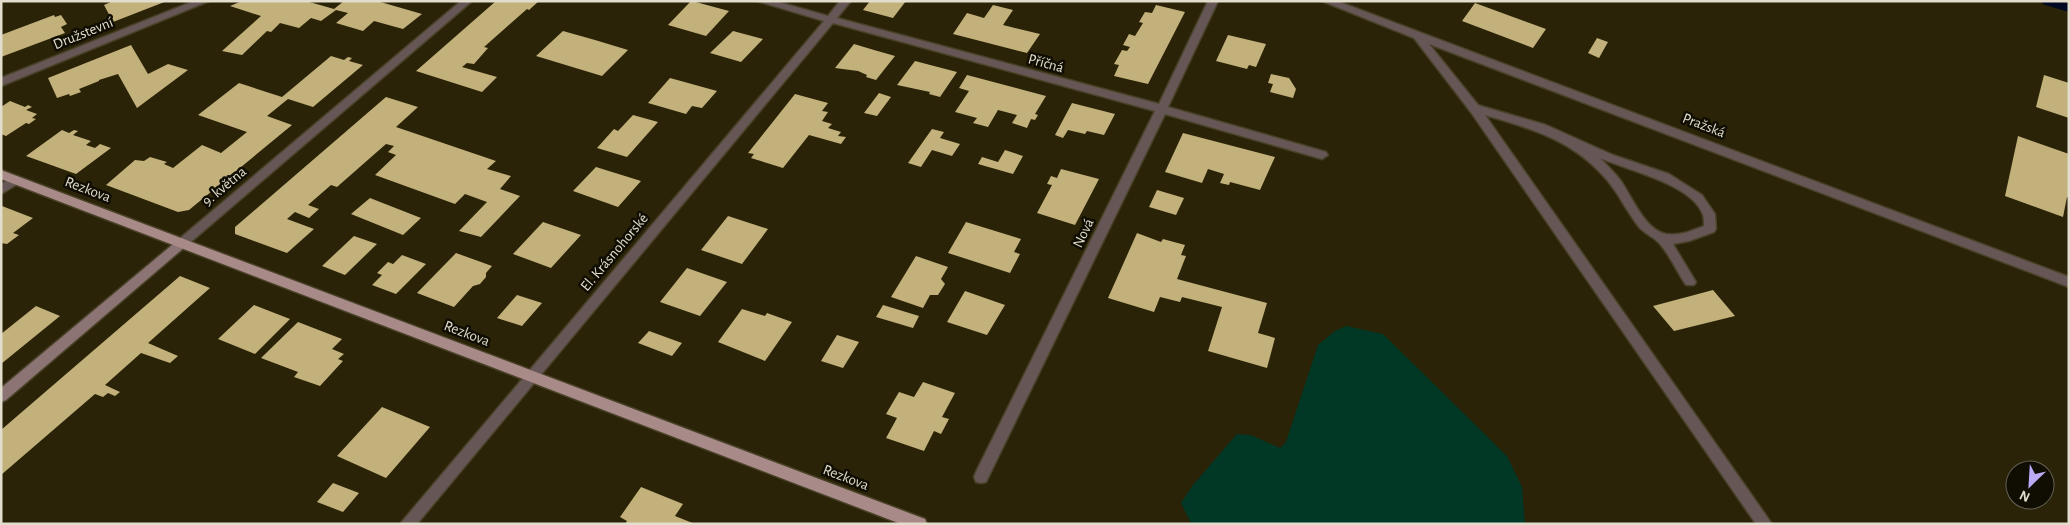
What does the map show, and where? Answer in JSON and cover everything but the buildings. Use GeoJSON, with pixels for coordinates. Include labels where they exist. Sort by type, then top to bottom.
{"type":"FeatureCollection","features":[{"type":"Feature","properties":{"kind":"main road","name":"Rezkova"},"geometry":{"type":"LineString","coordinates":[[1,174],[920,524]]}},
{"type":"Feature","properties":{"kind":"main road","name":"9. května"},"geometry":{"type":"LineString","coordinates":[[1,396],[182,243]]}},
{"type":"Feature","properties":{"kind":"street","name":"Družstevní"},"geometry":{"type":"LineString","coordinates":[[1,82],[204,1]]}},
{"type":"Feature","properties":{"kind":"street","name":"9. května"},"geometry":{"type":"LineString","coordinates":[[182,243],[467,1]]}},
{"type":"Feature","properties":{"kind":"street","name":"Příčná"},"geometry":{"type":"LineString","coordinates":[[762,1],[1162,109],[1322,155]]}},
{"type":"Feature","properties":{"kind":"street","name":"El. Krásnohorské"},"geometry":{"type":"LineString","coordinates":[[406,524],[846,1]]}},
{"type":"Feature","properties":{"kind":"street","name":"Nová"},"geometry":{"type":"LineString","coordinates":[[981,477],[1213,1]]}},
{"type":"Feature","properties":{"kind":"street","name":"Pražská"},"geometry":{"type":"LineString","coordinates":[[1327,1],[2069,282]]}},
{"type":"Feature","properties":{"kind":"street"},"geometry":{"type":"LineString","coordinates":[[1418,36],[1474,108],[1765,524]]}},
{"type":"Feature","properties":{"kind":"street"},"geometry":{"type":"LineString","coordinates":[[1474,108],[1542,128],[1609,158],[1664,177],[1698,198],[1709,214],[1710,229],[1686,239],[1663,239],[1649,232],[1615,181],[1596,162],[1570,141]]}},
{"type":"Feature","properties":{"kind":"street"},"geometry":{"type":"LineString","coordinates":[[1,190],[15,180]]}},
{"type":"Feature","properties":{"kind":"street"},"geometry":{"type":"LineString","coordinates":[[1663,239],[1690,282]]}},
{"type":"Feature","properties":{"kind":"green space"},"geometry":{"type":"Polygon","coordinates":[[[1346,326],[1383,334],[1507,456],[1522,487],[1525,524],[1191,523],[1181,503],[1193,485],[1237,434],[1251,435],[1280,448],[1286,442],[1318,345],[1335,331],[1346,326]]]}},
{"type":"Feature","properties":{"kind":"waterway"},"geometry":{"type":"LineString","coordinates":[[2046,1],[2069,8]]}}]}
